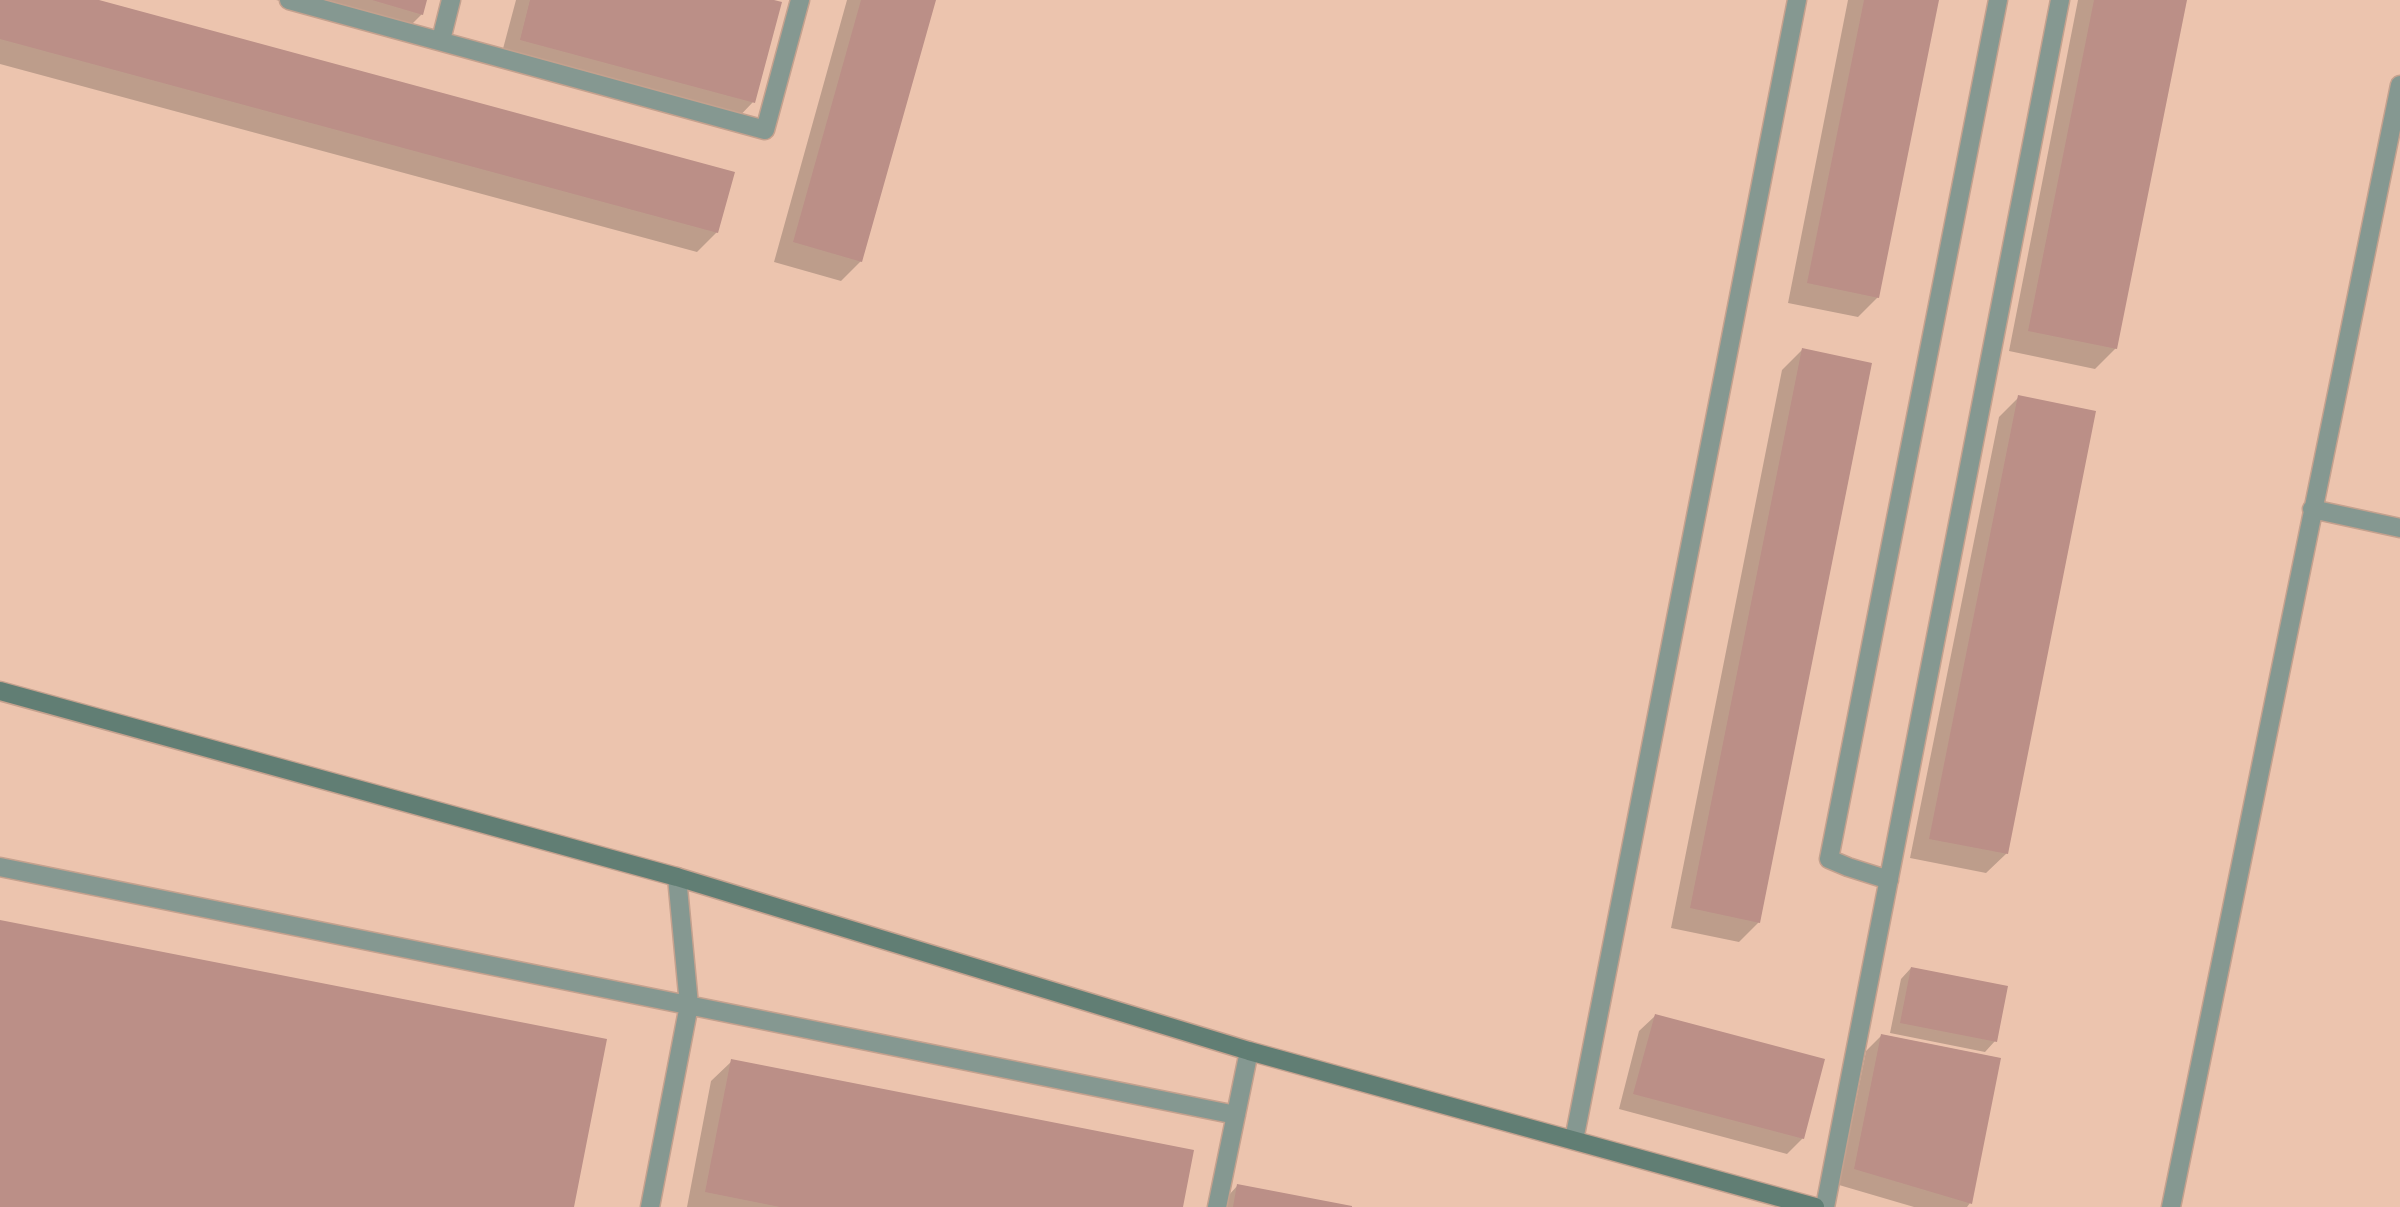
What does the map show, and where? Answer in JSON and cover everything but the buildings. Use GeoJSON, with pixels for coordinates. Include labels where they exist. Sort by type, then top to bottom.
{"type":"FeatureCollection","features":[{"type":"Feature","properties":{"kind":"street"},"geometry":{"type":"LineString","coordinates":[[289,0],[765,130],[800,0]]}},
{"type":"Feature","properties":{"kind":"street"},"geometry":{"type":"LineString","coordinates":[[441,40],[451,0]]}},
{"type":"Feature","properties":{"kind":"street"},"geometry":{"type":"LineString","coordinates":[[1574,1140],[1797,0]]}},
{"type":"Feature","properties":{"kind":"street"},"geometry":{"type":"LineString","coordinates":[[1889,879],[1848,867],[1829,858],[1998,0]]}},
{"type":"Feature","properties":{"kind":"street"},"geometry":{"type":"LineString","coordinates":[[1825,1207],[2060,0]]}},
{"type":"Feature","properties":{"kind":"street"},"geometry":{"type":"LineString","coordinates":[[2171,1207],[2400,84]]}},
{"type":"Feature","properties":{"kind":"street"},"geometry":{"type":"LineString","coordinates":[[2312,509],[2400,528]]}},
{"type":"Feature","properties":{"kind":"street"},"geometry":{"type":"LineString","coordinates":[[0,691],[677,877],[1249,1051],[1815,1207]]}},
{"type":"Feature","properties":{"kind":"street"},"geometry":{"type":"LineString","coordinates":[[0,867],[1236,1114]]}},
{"type":"Feature","properties":{"kind":"street"},"geometry":{"type":"LineString","coordinates":[[650,1207],[689,1005],[677,877]]}},
{"type":"Feature","properties":{"kind":"street"},"geometry":{"type":"LineString","coordinates":[[1217,1207],[1249,1051]]}}]}
